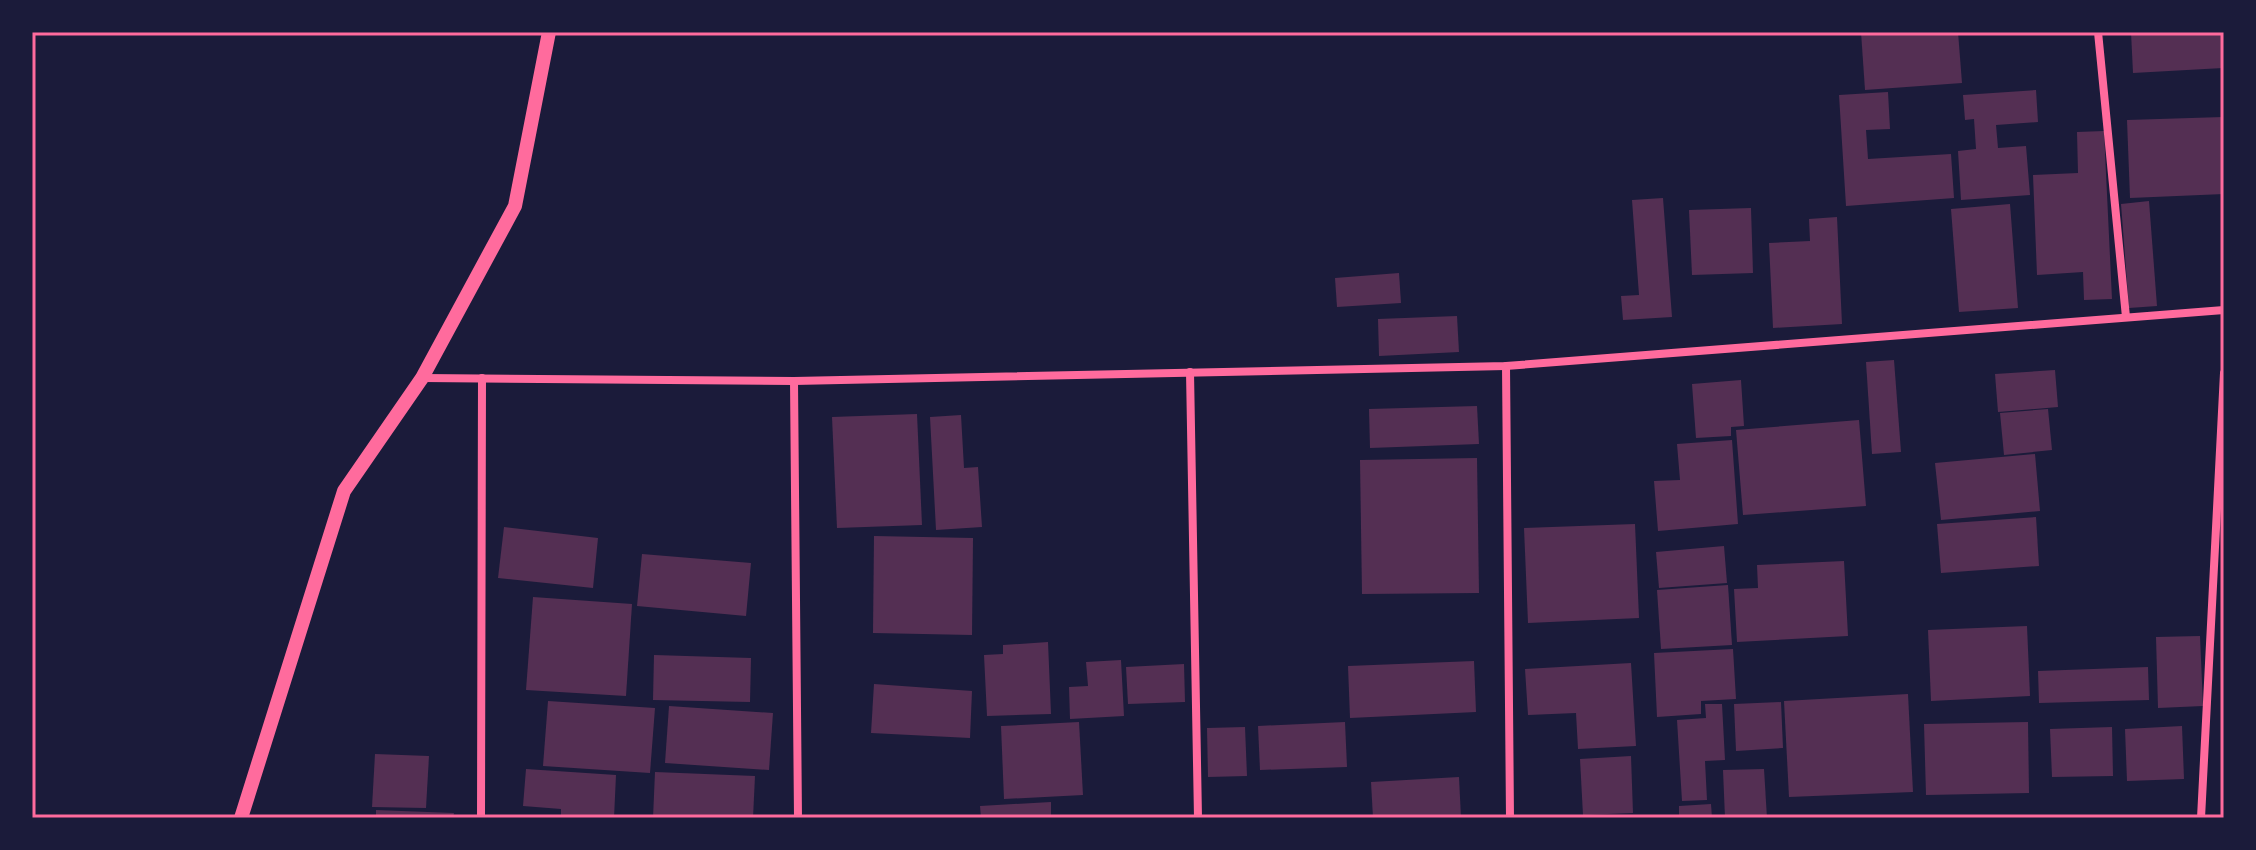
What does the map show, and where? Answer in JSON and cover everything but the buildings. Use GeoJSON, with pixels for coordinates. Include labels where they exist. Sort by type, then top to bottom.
{"type":"FeatureCollection","features":[{"type":"Feature","properties":{"kind":"street"},"geometry":{"type":"LineString","coordinates":[[241,818],[344,491],[422,378],[515,206],[549,32]]}},
{"type":"Feature","properties":{"kind":"street"},"geometry":{"type":"LineString","coordinates":[[2098,32],[2126,317]]}},
{"type":"Feature","properties":{"kind":"street"},"geometry":{"type":"LineString","coordinates":[[422,378],[794,381],[1506,366],[2224,310]]}},
{"type":"Feature","properties":{"kind":"street"},"geometry":{"type":"LineString","coordinates":[[1506,366],[1510,818]]}},
{"type":"Feature","properties":{"kind":"street"},"geometry":{"type":"LineString","coordinates":[[1190,372],[1198,818]]}},
{"type":"Feature","properties":{"kind":"street"},"geometry":{"type":"LineString","coordinates":[[2201,818],[2224,373]]}},
{"type":"Feature","properties":{"kind":"street"},"geometry":{"type":"LineString","coordinates":[[481,818],[482,378]]}},
{"type":"Feature","properties":{"kind":"street"},"geometry":{"type":"LineString","coordinates":[[794,381],[798,818]]}}]}
